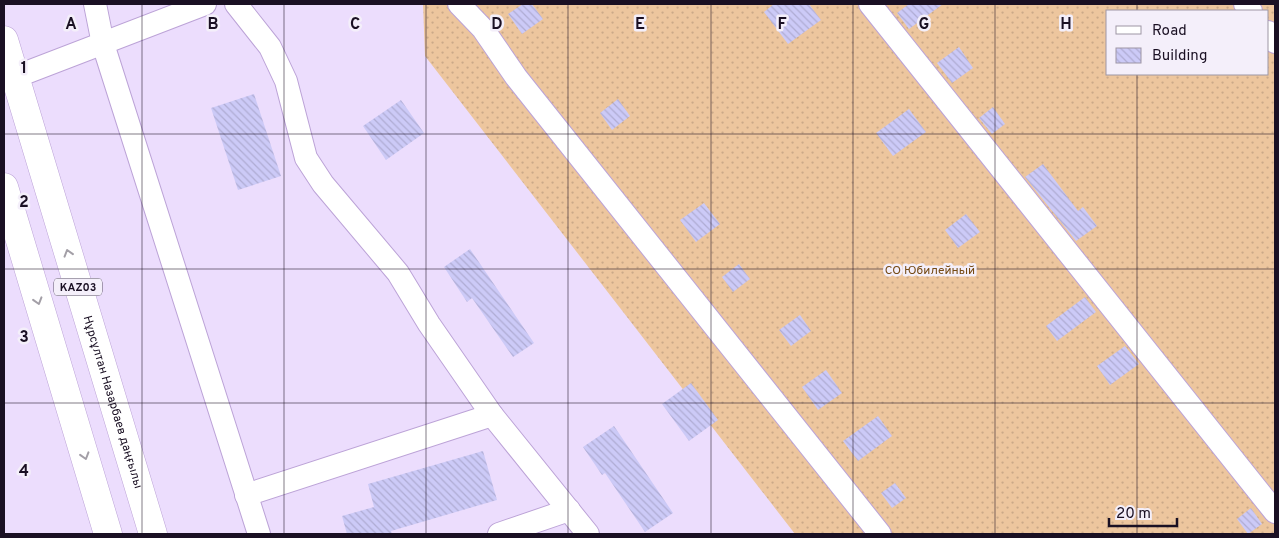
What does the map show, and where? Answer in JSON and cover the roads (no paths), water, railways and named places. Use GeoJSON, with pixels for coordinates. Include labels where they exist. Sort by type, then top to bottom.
{"type":"FeatureCollection","features":[{"type":"Feature","properties":{"kind":"main road","name":"Нұрсұлтан Назарбаев даңғылы"},"geometry":{"type":"LineString","coordinates":[[4,40],[9,80],[153,534]]}},
{"type":"Feature","properties":{"kind":"main road","name":"KАZ03"},"geometry":{"type":"LineString","coordinates":[[4,187],[108,534]]}},
{"type":"Feature","properties":{"kind":"lane"},"geometry":{"type":"LineString","coordinates":[[95,4],[102,44],[259,534]]}},
{"type":"Feature","properties":{"kind":"lane"},"geometry":{"type":"LineString","coordinates":[[9,80],[205,4]]}},
{"type":"Feature","properties":{"kind":"lane"},"geometry":{"type":"LineString","coordinates":[[236,4],[270,47],[286,81],[306,158],[323,184],[398,273],[429,324],[492,415],[588,534]]}},
{"type":"Feature","properties":{"kind":"lane"},"geometry":{"type":"LineString","coordinates":[[458,4],[483,29],[516,77],[880,534]]}},
{"type":"Feature","properties":{"kind":"lane"},"geometry":{"type":"LineString","coordinates":[[870,4],[1275,512]]}},
{"type":"Feature","properties":{"kind":"lane"},"geometry":{"type":"LineString","coordinates":[[246,495],[492,415]]}},
{"type":"Feature","properties":{"kind":"lane"},"geometry":{"type":"LineString","coordinates":[[499,534],[569,510]]}},
{"type":"Feature","properties":{"kind":"park label","name":"СО Юбилейный"},"geometry":{"type":"Point","coordinates":[930,270]}}]}
